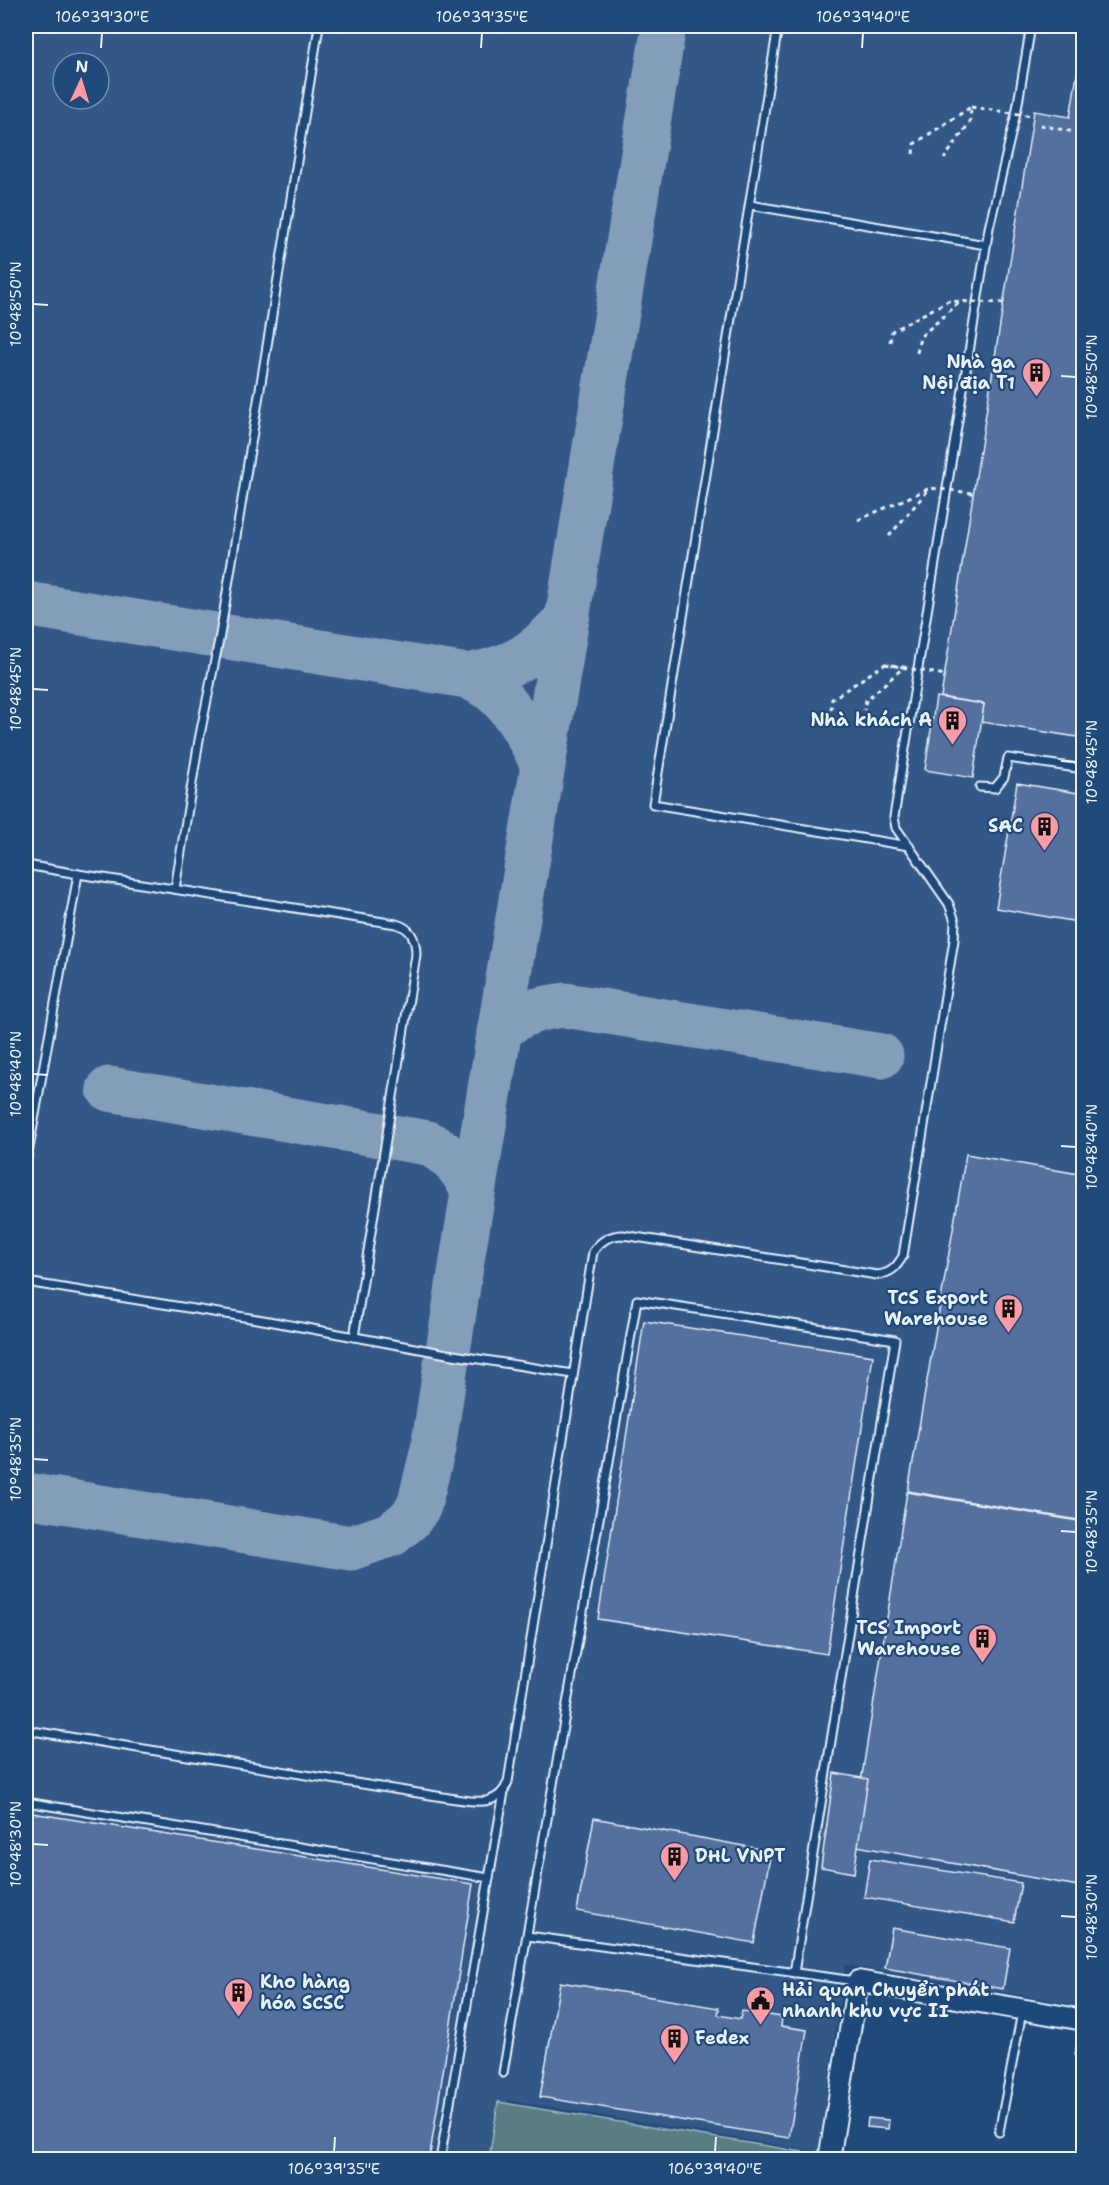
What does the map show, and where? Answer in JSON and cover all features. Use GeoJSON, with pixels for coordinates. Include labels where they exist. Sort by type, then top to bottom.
{"type":"FeatureCollection","features":[{"type":"Feature","properties":{"kind":"street"},"geometry":{"type":"LineString","coordinates":[[829,2160],[858,1981],[1083,2020]]}},
{"type":"Feature","properties":{"kind":"lane"},"geometry":{"type":"LineString","coordinates":[[175,889],[199,740],[220,635],[319,26]]}},
{"type":"Feature","properties":{"kind":"lane"},"geometry":{"type":"LineString","coordinates":[[778,26],[653,804],[909,846]]}},
{"type":"Feature","properties":{"kind":"lane"},"geometry":{"type":"LineString","coordinates":[[440,2160],[504,1791],[510,1770],[593,1252],[597,1245],[609,1237],[623,1234],[866,1274],[888,1273],[898,1263],[905,1247],[954,940],[955,921],[949,904],[897,828],[894,817],[986,245],[1017,109],[1031,26]]}},
{"type":"Feature","properties":{"kind":"lane"},"geometry":{"type":"LineString","coordinates":[[750,205],[986,245]]}},
{"type":"Feature","properties":{"kind":"lane"},"geometry":{"type":"LineString","coordinates":[[980,787],[995,788],[1001,782],[1008,758],[1083,769]]}},
{"type":"Feature","properties":{"kind":"lane"},"geometry":{"type":"LineString","coordinates":[[26,865],[402,926],[415,939],[414,965],[354,1337]]}},
{"type":"Feature","properties":{"kind":"lane"},"geometry":{"type":"LineString","coordinates":[[26,1165],[78,874]]}},
{"type":"Feature","properties":{"kind":"lane"},"geometry":{"type":"LineString","coordinates":[[26,1282],[252,1318],[573,1374]]}},
{"type":"Feature","properties":{"kind":"lane"},"geometry":{"type":"LineString","coordinates":[[503,2073],[637,1300],[896,1340],[794,1973]]}},
{"type":"Feature","properties":{"kind":"lane"},"geometry":{"type":"LineString","coordinates":[[26,1730],[478,1802],[497,1797],[504,1791]]}},
{"type":"Feature","properties":{"kind":"lane"},"geometry":{"type":"LineString","coordinates":[[26,1802],[489,1878]]}},
{"type":"Feature","properties":{"kind":"lane"},"geometry":{"type":"LineString","coordinates":[[528,1936],[858,1981]]}},
{"type":"Feature","properties":{"kind":"lane"},"geometry":{"type":"LineString","coordinates":[[999,2132],[1022,2009]]}},
{"type":"Feature","properties":{"kind":"path"},"geometry":{"type":"LineString","coordinates":[[913,154],[914,144],[971,107],[1033,116]]}},
{"type":"Feature","properties":{"kind":"path"},"geometry":{"type":"LineString","coordinates":[[944,159],[970,122],[971,107]]}},
{"type":"Feature","properties":{"kind":"path"},"geometry":{"type":"LineString","coordinates":[[1040,125],[1083,134]]}},
{"type":"Feature","properties":{"kind":"path"},"geometry":{"type":"LineString","coordinates":[[890,342],[892,331],[948,301],[1003,303]]}},
{"type":"Feature","properties":{"kind":"path"},"geometry":{"type":"LineString","coordinates":[[917,353],[920,337],[961,301]]}},
{"type":"Feature","properties":{"kind":"path"},"geometry":{"type":"LineString","coordinates":[[858,520],[930,488],[973,493]]}},
{"type":"Feature","properties":{"kind":"path"},"geometry":{"type":"LineString","coordinates":[[889,536],[930,488]]}},
{"type":"Feature","properties":{"kind":"path"},"geometry":{"type":"LineString","coordinates":[[831,710],[832,699],[885,664],[945,675]]}},
{"type":"Feature","properties":{"kind":"path"},"geometry":{"type":"LineString","coordinates":[[864,710],[866,700],[904,667]]}},
{"type":"Feature","properties":{"kind":"shaded area"},"geometry":{"type":"Polygon","coordinates":[[[26,26],[1083,26],[1083,2006],[845,1965],[818,2152],[508,2100],[502,2159],[26,2160],[26,26]]]}},
{"type":"Feature","properties":{"kind":"green space"},"geometry":{"type":"Polygon","coordinates":[[[498,2102],[816,2154],[815,2159],[489,2159],[498,2102]]]}},
{"type":"Feature","properties":{"kind":"building","name":"Nhà ga Nội địa T1"},"geometry":{"type":"Polygon","coordinates":[[[1084,33],[1084,738],[981,722],[984,704],[941,697],[1034,111],[1070,117],[1084,33]]]}},
{"type":"Feature","properties":{"kind":"building","name":"Nhà khách A"},"geometry":{"type":"Polygon","coordinates":[[[936,697],[984,704],[973,778],[925,770],[936,697]]]}},
{"type":"Feature","properties":{"kind":"building","name":"SAC"},"geometry":{"type":"Polygon","coordinates":[[[1017,783],[1084,794],[1084,923],[996,908],[1017,783]]]}},
{"type":"Feature","properties":{"kind":"building","name":"TCS Export Warehouse"},"geometry":{"type":"Polygon","coordinates":[[[966,1154],[1084,1175],[1084,1521],[908,1491],[966,1154]]]}},
{"type":"Feature","properties":{"kind":"building"},"geometry":{"type":"Polygon","coordinates":[[[644,1321],[873,1356],[827,1654],[598,1619],[644,1321]]]}},
{"type":"Feature","properties":{"kind":"building","name":"TCS Import Warehouse"},"geometry":{"type":"Polygon","coordinates":[[[907,1492],[1084,1522],[1084,1887],[851,1845],[907,1492]]]}},
{"type":"Feature","properties":{"kind":"building"},"geometry":{"type":"Polygon","coordinates":[[[834,1773],[868,1779],[854,1873],[821,1867],[834,1773]]]}},
{"type":"Feature","properties":{"kind":"building","name":"Kho hàng hóa SCSC"},"geometry":{"type":"Polygon","coordinates":[[[26,1812],[473,1884],[429,2160],[87,2160],[26,2150],[26,1812]]]}},
{"type":"Feature","properties":{"kind":"building","name":"DHL VNPT"},"geometry":{"type":"Polygon","coordinates":[[[594,1818],[771,1851],[754,1943],[577,1911],[594,1818]]]}},
{"type":"Feature","properties":{"kind":"building"},"geometry":{"type":"Polygon","coordinates":[[[870,1859],[1021,1883],[1014,1922],[864,1897],[870,1859]]]}},
{"type":"Feature","properties":{"kind":"building"},"geometry":{"type":"Polygon","coordinates":[[[892,1928],[1010,1948],[1003,1989],[885,1968],[892,1928]]]}},
{"type":"Feature","properties":{"kind":"building","name":"Fedex"},"geometry":{"type":"Polygon","coordinates":[[[560,1982],[719,2008],[718,2015],[740,2019],[742,2011],[782,2017],[781,2026],[807,2030],[789,2138],[540,2097],[560,1982]]]}},
{"type":"Feature","properties":{"kind":"building"},"geometry":{"type":"Polygon","coordinates":[[[1077,2042],[1084,2043],[1084,2057],[1075,2055],[1077,2042]]]}},
{"type":"Feature","properties":{"kind":"building"},"geometry":{"type":"Polygon","coordinates":[[[868,2118],[889,2120],[888,2129],[867,2127],[868,2118]]]}},
{"type":"Feature","properties":{"kind":"taxiway"},"geometry":{"type":"LineString","coordinates":[[26,1495],[351,1548],[392,1534],[410,1519],[419,1506],[433,1449],[664,26]]}},
{"type":"Feature","properties":{"kind":"taxiway"},"geometry":{"type":"LineString","coordinates":[[26,604],[467,676],[499,668],[523,658],[544,642],[567,619]]}},
{"type":"Feature","properties":{"kind":"taxiway"},"geometry":{"type":"LineString","coordinates":[[467,676],[492,690],[508,706],[543,765]]}},
{"type":"Feature","properties":{"kind":"taxiway"},"geometry":{"type":"LineString","coordinates":[[499,1032],[513,1020],[529,1012],[565,1005],[881,1056]]}},
{"type":"Feature","properties":{"kind":"taxiway"},"geometry":{"type":"LineString","coordinates":[[109,1089],[428,1143],[455,1163],[473,1191]]}},
{"type":"Feature","properties":{"kind":"place","name":"Nhà ga Nội địa T1"},"geometry":{"type":"Point","coordinates":[1036,398]}},
{"type":"Feature","properties":{"kind":"place","name":"Nhà khách A"},"geometry":{"type":"Point","coordinates":[953,746]}},
{"type":"Feature","properties":{"kind":"place","name":"SAC"},"geometry":{"type":"Point","coordinates":[1044,852]}},
{"type":"Feature","properties":{"kind":"place","name":"TCS Export Warehouse"},"geometry":{"type":"Point","coordinates":[1009,1334]}},
{"type":"Feature","properties":{"kind":"place","name":"TCS Import Warehouse"},"geometry":{"type":"Point","coordinates":[982,1664]}},
{"type":"Feature","properties":{"kind":"place","name":"DHL VNPT"},"geometry":{"type":"Point","coordinates":[674,1882]}},
{"type":"Feature","properties":{"kind":"place","name":"Kho hàng hóa SCSC"},"geometry":{"type":"Point","coordinates":[239,2018]}},
{"type":"Feature","properties":{"kind":"place","name":"Hải quan Chuyển phát nhanh khu vực II"},"geometry":{"type":"Point","coordinates":[761,2026]}},
{"type":"Feature","properties":{"kind":"place","name":"Fedex"},"geometry":{"type":"Point","coordinates":[674,2064]}}]}
